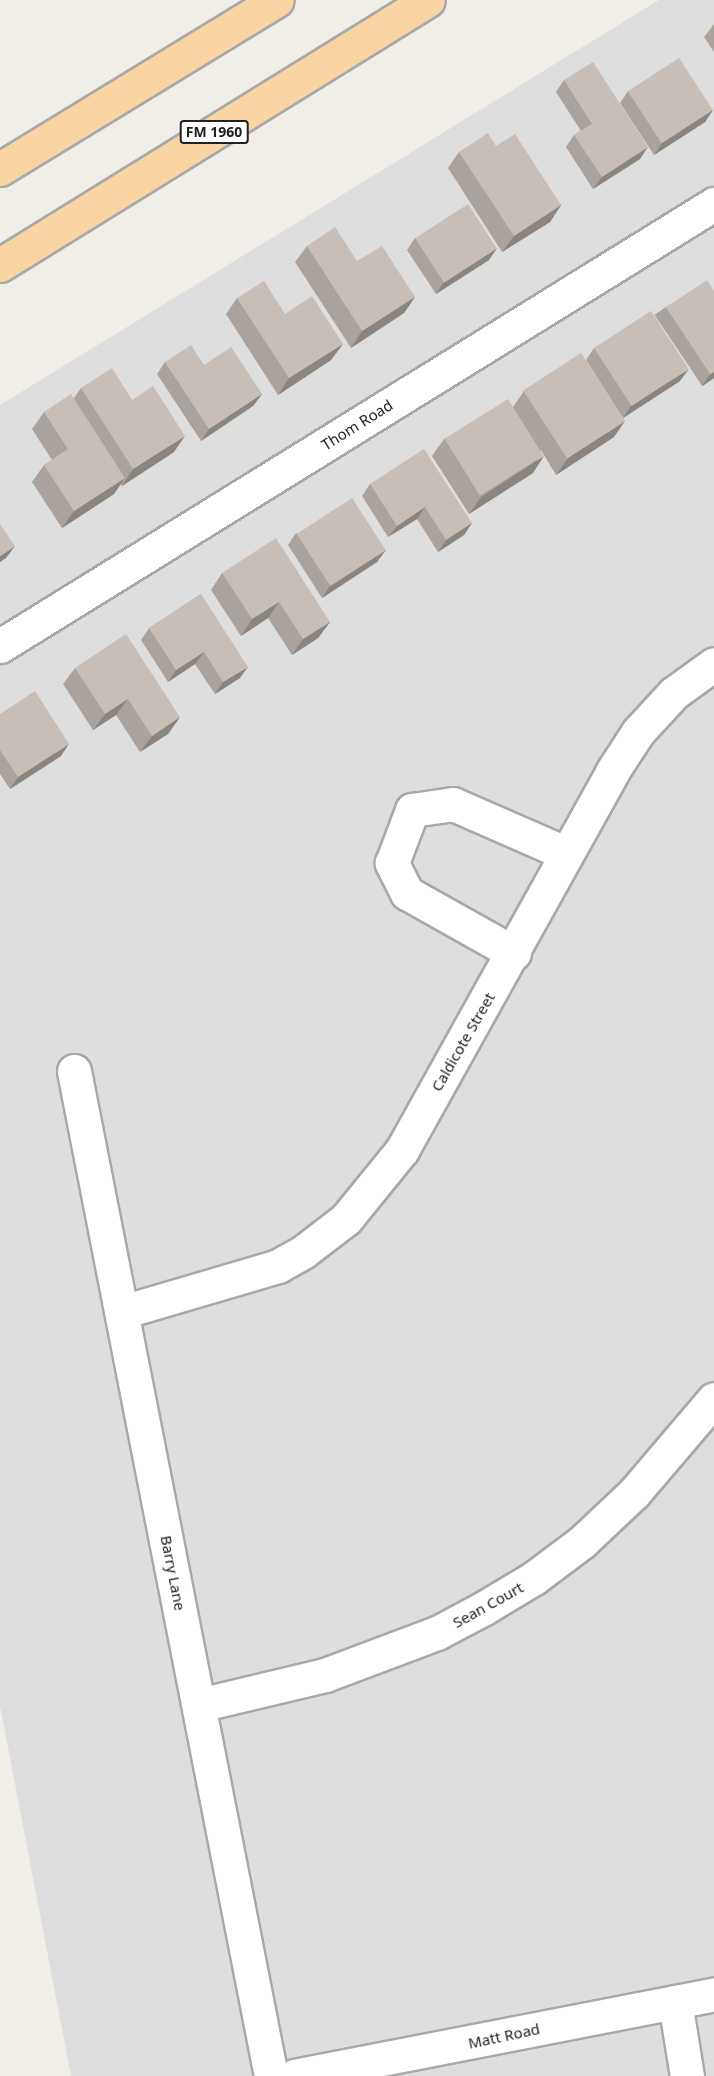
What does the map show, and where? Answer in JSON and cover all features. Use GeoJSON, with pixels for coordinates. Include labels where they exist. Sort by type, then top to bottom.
{"type":"FeatureCollection","features":[{"type":"Feature","properties":{"kind":"main road"},"geometry":{"type":"LineString","coordinates":[[0,169],[277,0]]}},
{"type":"Feature","properties":{"kind":"main road","name":"FM 1960"},"geometry":{"type":"LineString","coordinates":[[0,265],[428,0]]}},
{"type":"Feature","properties":{"kind":"street","name":"Thom Road"},"geometry":{"type":"LineString","coordinates":[[0,646],[714,204]]}},
{"type":"Feature","properties":{"kind":"street","name":"Caldicote Street"},"geometry":{"type":"LineString","coordinates":[[122,1312],[278,1266],[303,1252],[346,1219],[402,1150],[514,953],[565,853],[638,732],[674,693],[714,664]]}},
{"type":"Feature","properties":{"kind":"street"},"geometry":{"type":"LineString","coordinates":[[514,953],[407,893],[393,863],[412,810],[453,804],[565,853]]}},
{"type":"Feature","properties":{"kind":"street","name":"Barry Lane"},"geometry":{"type":"LineString","coordinates":[[74,1071],[271,2076]]}},
{"type":"Feature","properties":{"kind":"street","name":"Sean Court"},"geometry":{"type":"LineString","coordinates":[[199,1705],[325,1675],[437,1633],[484,1608],[534,1578],[582,1542],[634,1493],[714,1399]]}},
{"type":"Feature","properties":{"kind":"street","name":"Matt Road"},"geometry":{"type":"LineString","coordinates":[[294,2076],[714,1994]]}},
{"type":"Feature","properties":{"kind":"street"},"geometry":{"type":"LineString","coordinates":[[675,2002],[687,2076]]}},
{"type":"Feature","properties":{"kind":"shaded area"},"geometry":{"type":"Polygon","coordinates":[[[659,0],[714,0],[714,2076],[71,2076],[0,1706],[0,405],[659,0]]]}},
{"type":"Feature","properties":{"kind":"building"},"geometry":{"type":"Polygon","coordinates":[[[679,58],[713,110],[662,143],[628,91],[679,58]]]}},
{"type":"Feature","properties":{"kind":"building"},"geometry":{"type":"Polygon","coordinates":[[[593,62],[648,147],[602,177],[574,135],[592,124],[564,80],[593,62]]]}},
{"type":"Feature","properties":{"kind":"building"},"geometry":{"type":"Polygon","coordinates":[[[488,133],[496,146],[515,134],[561,205],[514,236],[459,152],[488,133]]]}},
{"type":"Feature","properties":{"kind":"building"},"geometry":{"type":"Polygon","coordinates":[[[468,204],[497,248],[444,283],[415,238],[468,204]]]}},
{"type":"Feature","properties":{"kind":"building"},"geometry":{"type":"Polygon","coordinates":[[[335,227],[357,261],[382,246],[415,297],[362,331],[307,246],[335,227]]]}},
{"type":"Feature","properties":{"kind":"building"},"geometry":{"type":"Polygon","coordinates":[[[707,280],[714,291],[714,372],[710,374],[666,307],[707,280]]]}},
{"type":"Feature","properties":{"kind":"building"},"geometry":{"type":"Polygon","coordinates":[[[264,281],[285,314],[312,296],[343,344],[289,378],[237,298],[264,281]]]}},
{"type":"Feature","properties":{"kind":"building"},"geometry":{"type":"Polygon","coordinates":[[[651,311],[689,369],[632,406],[594,348],[651,311]]]}},
{"type":"Feature","properties":{"kind":"building"},"geometry":{"type":"Polygon","coordinates":[[[191,345],[204,365],[231,347],[262,394],[209,429],[165,362],[191,345]]]}},
{"type":"Feature","properties":{"kind":"building"},"geometry":{"type":"Polygon","coordinates":[[[581,353],[625,421],[567,459],[523,391],[581,353]]]}},
{"type":"Feature","properties":{"kind":"building"},"geometry":{"type":"Polygon","coordinates":[[[112,368],[132,400],[153,386],[185,436],[133,469],[81,388],[112,368]]]}},
{"type":"Feature","properties":{"kind":"building"},"geometry":{"type":"Polygon","coordinates":[[[71,394],[125,478],[74,511],[44,465],[68,449],[44,412],[71,394]]]}},
{"type":"Feature","properties":{"kind":"building"},"geometry":{"type":"Polygon","coordinates":[[[508,399],[544,456],[480,496],[444,439],[508,399]]]}},
{"type":"Feature","properties":{"kind":"building"},"geometry":{"type":"Polygon","coordinates":[[[424,449],[472,523],[446,540],[425,507],[397,526],[370,484],[424,449]]]}},
{"type":"Feature","properties":{"kind":"building"},"geometry":{"type":"Polygon","coordinates":[[[352,498],[386,550],[330,586],[297,534],[352,498]]]}},
{"type":"Feature","properties":{"kind":"building"},"geometry":{"type":"Polygon","coordinates":[[[0,524],[15,546],[0,556],[0,524]]]}},
{"type":"Feature","properties":{"kind":"building"},"geometry":{"type":"Polygon","coordinates":[[[276,538],[330,622],[303,639],[279,602],[252,619],[222,573],[276,538]]]}},
{"type":"Feature","properties":{"kind":"building"},"geometry":{"type":"Polygon","coordinates":[[[201,594],[248,667],[223,682],[204,652],[176,670],[149,628],[201,594]]]}},
{"type":"Feature","properties":{"kind":"building"},"geometry":{"type":"Polygon","coordinates":[[[126,634],[180,717],[152,736],[128,699],[105,714],[75,668],[126,634]]]}},
{"type":"Feature","properties":{"kind":"building"},"geometry":{"type":"Polygon","coordinates":[[[35,691],[69,744],[18,777],[0,750],[0,714],[35,691]]]}}]}
